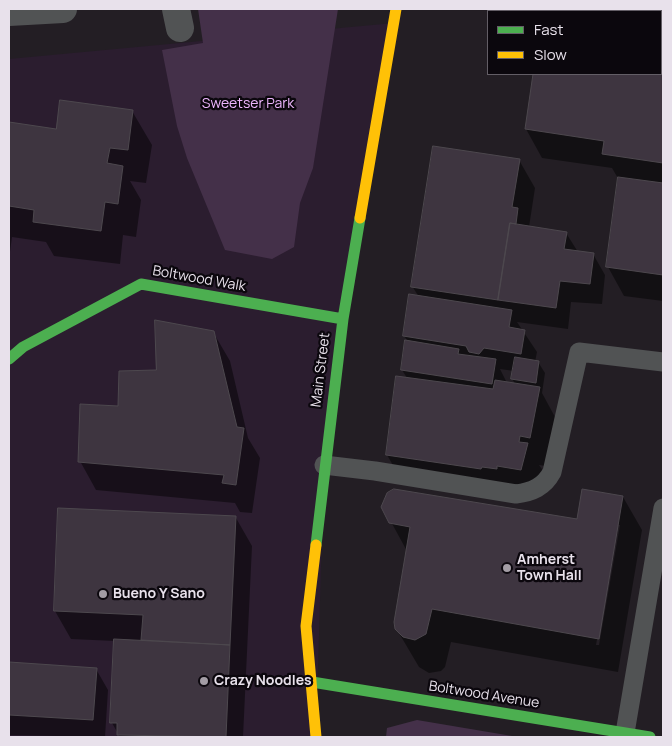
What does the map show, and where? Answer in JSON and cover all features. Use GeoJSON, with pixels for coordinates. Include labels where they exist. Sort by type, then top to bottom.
{"type":"FeatureCollection","features":[{"type":"Feature","properties":{"kind":"main road","name":"Main Street"},"geometry":{"type":"LineString","coordinates":[[316,737],[306,626],[343,319],[396,9]]}},
{"type":"Feature","properties":{"kind":"main road","name":"Boltwood Walk"},"geometry":{"type":"LineString","coordinates":[[9,359],[23,347],[93,308],[142,284],[343,319]]}},
{"type":"Feature","properties":{"kind":"main road","name":"Boltwood Avenue"},"geometry":{"type":"LineString","coordinates":[[312,682],[650,737]]}},
{"type":"Feature","properties":{"kind":"street"},"geometry":{"type":"LineString","coordinates":[[9,12],[63,9]]}},
{"type":"Feature","properties":{"kind":"lane"},"geometry":{"type":"LineString","coordinates":[[324,465],[375,471],[516,494],[526,493],[546,482],[552,472],[579,352],[663,362]]}},
{"type":"Feature","properties":{"kind":"lane"},"geometry":{"type":"LineString","coordinates":[[625,733],[663,508]]}},
{"type":"Feature","properties":{"kind":"shaded area"},"geometry":{"type":"Polygon","coordinates":[[[394,23],[324,465],[316,737],[9,737],[9,59],[394,23]]]}},
{"type":"Feature","properties":{"kind":"green space","name":"Sweetser Park"},"geometry":{"type":"Polygon","coordinates":[[[198,9],[338,9],[313,168],[300,203],[294,247],[272,259],[225,250],[187,158],[177,126],[162,50],[203,43],[198,9]]]}},
{"type":"Feature","properties":{"kind":"green space"},"geometry":{"type":"Polygon","coordinates":[[[417,720],[518,737],[386,737],[387,728],[417,720]]]}},
{"type":"Feature","properties":{"kind":"building"},"geometry":{"type":"Polygon","coordinates":[[[663,63],[663,163],[602,154],[604,141],[525,129],[533,75],[662,75],[663,63]]]}},
{"type":"Feature","properties":{"kind":"building"},"geometry":{"type":"Polygon","coordinates":[[[60,100],[133,110],[128,150],[110,148],[107,163],[123,166],[118,204],[105,202],[101,231],[33,222],[34,210],[9,206],[9,122],[56,129],[60,100]]]}},
{"type":"Feature","properties":{"kind":"building"},"geometry":{"type":"Polygon","coordinates":[[[433,146],[520,159],[512,207],[518,208],[516,224],[510,223],[498,300],[411,287],[433,146]]]}},
{"type":"Feature","properties":{"kind":"building"},"geometry":{"type":"Polygon","coordinates":[[[618,177],[663,183],[663,275],[606,267],[618,177]]]}},
{"type":"Feature","properties":{"kind":"building"},"geometry":{"type":"Polygon","coordinates":[[[510,223],[567,232],[564,249],[594,253],[590,284],[560,281],[556,308],[498,300],[510,223]]]}},
{"type":"Feature","properties":{"kind":"building"},"geometry":{"type":"Polygon","coordinates":[[[409,294],[512,310],[509,327],[525,330],[521,354],[484,348],[479,354],[469,352],[466,346],[403,336],[409,294]]]}},
{"type":"Feature","properties":{"kind":"building"},"geometry":{"type":"Polygon","coordinates":[[[155,320],[214,331],[237,427],[244,428],[236,485],[222,483],[224,475],[78,462],[80,404],[118,406],[119,371],[156,370],[155,320]]]}},
{"type":"Feature","properties":{"kind":"building"},"geometry":{"type":"Polygon","coordinates":[[[405,340],[459,349],[458,354],[496,359],[492,384],[401,370],[405,340]]]}},
{"type":"Feature","properties":{"kind":"building"},"geometry":{"type":"Polygon","coordinates":[[[515,357],[539,361],[536,383],[511,379],[515,357]]]}},
{"type":"Feature","properties":{"kind":"building"},"geometry":{"type":"Polygon","coordinates":[[[396,376],[493,389],[495,380],[540,387],[530,438],[520,436],[519,442],[528,443],[521,470],[497,466],[497,469],[482,467],[481,469],[386,455],[396,376]]]}},
{"type":"Feature","properties":{"kind":"building","name":"Amherst Town Hall"},"geometry":{"type":"Polygon","coordinates":[[[394,489],[577,519],[582,489],[623,496],[599,639],[432,609],[426,634],[415,640],[403,637],[395,629],[394,622],[410,527],[389,523],[381,507],[387,493],[394,489]]]}},
{"type":"Feature","properties":{"kind":"building"},"geometry":{"type":"Polygon","coordinates":[[[58,508],[236,516],[230,645],[141,640],[143,615],[54,611],[58,508]]]}},
{"type":"Feature","properties":{"kind":"building"},"geometry":{"type":"Polygon","coordinates":[[[114,639],[230,645],[226,737],[117,735],[117,723],[110,723],[114,639]]]}},
{"type":"Feature","properties":{"kind":"building"},"geometry":{"type":"Polygon","coordinates":[[[9,662],[97,668],[93,720],[9,715],[9,662]]]}},
{"type":"Feature","properties":{"kind":"traffic: fast"},"geometry":{"type":"LineString","coordinates":[[316,545],[343,319],[360,218]]}},
{"type":"Feature","properties":{"kind":"traffic: fast"},"geometry":{"type":"LineString","coordinates":[[9,359],[23,347],[141,284],[343,319]]}},
{"type":"Feature","properties":{"kind":"traffic: fast"},"geometry":{"type":"LineString","coordinates":[[312,682],[650,737]]}},
{"type":"Feature","properties":{"kind":"traffic: slow"},"geometry":{"type":"LineString","coordinates":[[360,218],[396,9]]}},
{"type":"Feature","properties":{"kind":"traffic: slow"},"geometry":{"type":"LineString","coordinates":[[316,545],[306,626],[316,737]]}},
{"type":"Feature","properties":{"kind":"place","name":"Amherst Town Hall"},"geometry":{"type":"Point","coordinates":[507,568]}},
{"type":"Feature","properties":{"kind":"place","name":"Bueno Y Sano"},"geometry":{"type":"Point","coordinates":[103,594]}},
{"type":"Feature","properties":{"kind":"place","name":"Crazy Noodles"},"geometry":{"type":"Point","coordinates":[204,681]}}]}
